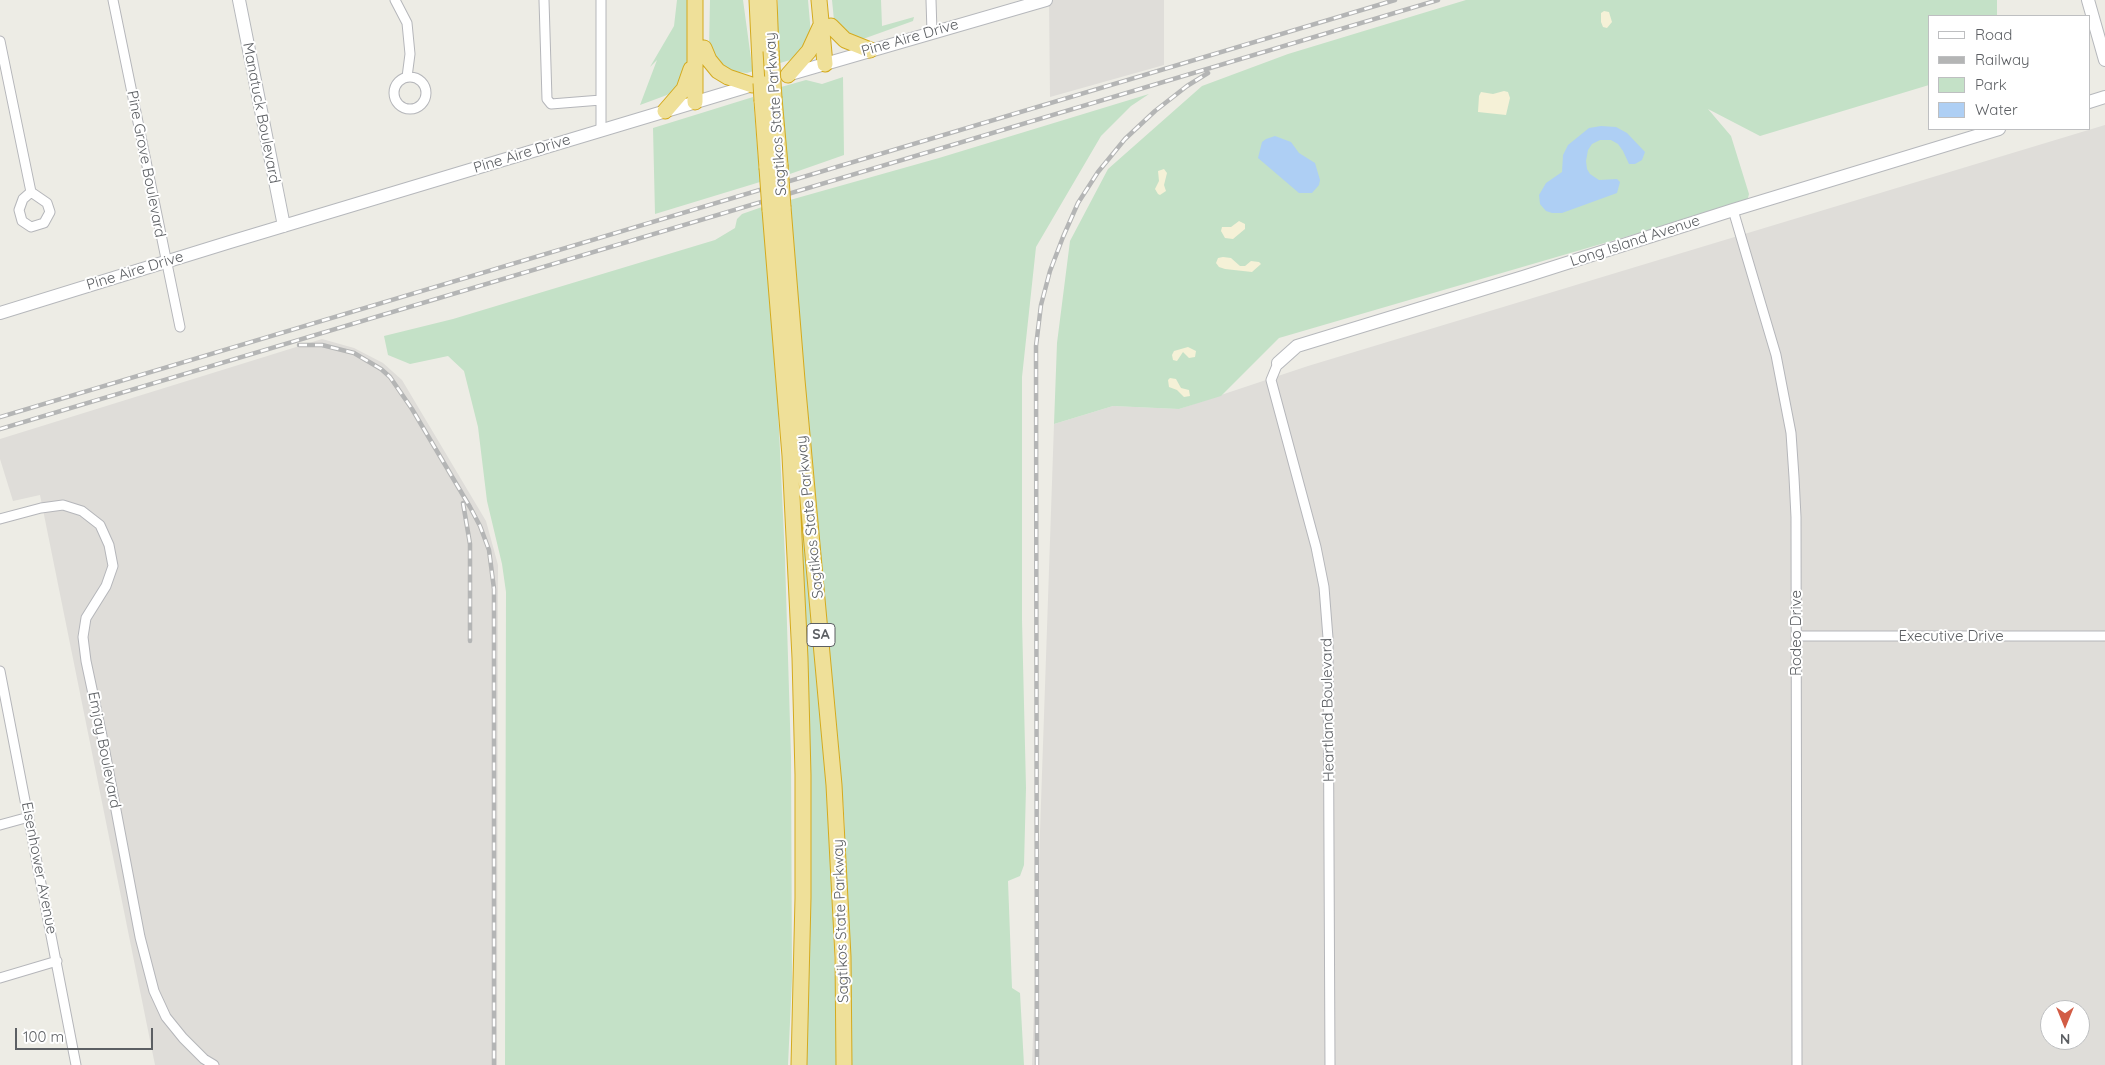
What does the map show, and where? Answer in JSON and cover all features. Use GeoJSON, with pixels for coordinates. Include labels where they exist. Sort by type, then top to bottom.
{"type":"FeatureCollection","features":[{"type":"Feature","properties":{"kind":"highway"},"geometry":{"type":"LineString","coordinates":[[695,0],[699,44],[699,101]]}},
{"type":"Feature","properties":{"kind":"highway"},"geometry":{"type":"LineString","coordinates":[[665,111],[688,82],[699,44],[705,0]]}},
{"type":"Feature","properties":{"kind":"highway","name":"Sagtikos State Parkway"},"geometry":{"type":"LineString","coordinates":[[757,0],[765,51],[773,167],[797,380],[834,785],[843,956],[844,1065]]}},
{"type":"Feature","properties":{"kind":"highway","name":"Sagtikos State Parkway"},"geometry":{"type":"LineString","coordinates":[[765,51],[768,0]]}},
{"type":"Feature","properties":{"kind":"highway"},"geometry":{"type":"LineString","coordinates":[[819,0],[826,25],[845,40],[870,50]]}},
{"type":"Feature","properties":{"kind":"highway"},"geometry":{"type":"LineString","coordinates":[[828,0],[826,25],[829,62]]}},
{"type":"Feature","properties":{"kind":"highway"},"geometry":{"type":"LineString","coordinates":[[788,75],[809,51],[826,25]]}},
{"type":"Feature","properties":{"kind":"highway"},"geometry":{"type":"LineString","coordinates":[[699,44],[718,71],[728,77],[752,85]]}},
{"type":"Feature","properties":{"kind":"highway","name":"Sagtikos State Parkway"},"geometry":{"type":"LineString","coordinates":[[777,208],[800,658],[803,775],[803,898],[799,1065]]}},
{"type":"Feature","properties":{"kind":"street","name":"Pine Grove Boulevard"},"geometry":{"type":"LineString","coordinates":[[113,0],[180,327]]}},
{"type":"Feature","properties":{"kind":"street","name":"Manatuck Boulevard"},"geometry":{"type":"LineString","coordinates":[[239,0],[284,226]]}},
{"type":"Feature","properties":{"kind":"street"},"geometry":{"type":"LineString","coordinates":[[395,0],[407,23],[410,54],[407,77]]}},
{"type":"Feature","properties":{"kind":"street"},"geometry":{"type":"LineString","coordinates":[[544,0],[547,99],[551,104],[601,100]]}},
{"type":"Feature","properties":{"kind":"street"},"geometry":{"type":"LineString","coordinates":[[601,0],[601,130]]}},
{"type":"Feature","properties":{"kind":"street"},"geometry":{"type":"LineString","coordinates":[[932,0],[932,32]]}},
{"type":"Feature","properties":{"kind":"street","name":"Pine Aire Drive"},"geometry":{"type":"LineString","coordinates":[[0,314],[601,130],[1046,0]]}},
{"type":"Feature","properties":{"kind":"street"},"geometry":{"type":"LineString","coordinates":[[2088,0],[2105,60]]}},
{"type":"Feature","properties":{"kind":"street"},"geometry":{"type":"LineString","coordinates":[[0,41],[31,192]]}},
{"type":"Feature","properties":{"kind":"street"},"geometry":{"type":"LineString","coordinates":[[2090,102],[2105,97]]}},
{"type":"Feature","properties":{"kind":"street","name":"Long Island Avenue"},"geometry":{"type":"LineString","coordinates":[[1278,363],[1297,346],[1995,130]]}},
{"type":"Feature","properties":{"kind":"street","name":"Rodeo Drive"},"geometry":{"type":"LineString","coordinates":[[1733,210],[1776,355],[1791,433],[1796,517],[1797,1065]]}},
{"type":"Feature","properties":{"kind":"street","name":"Heartland Boulevard"},"geometry":{"type":"LineString","coordinates":[[1278,363],[1270,380],[1316,547],[1324,587],[1328,638],[1330,1065]]}},
{"type":"Feature","properties":{"kind":"street","name":"Emjay Boulevard"},"geometry":{"type":"LineString","coordinates":[[0,519],[41,508],[63,505],[82,511],[100,525],[109,545],[113,566],[106,586],[86,618],[83,637],[86,661],[140,937],[154,991],[166,1016],[184,1039],[204,1059],[214,1065]]}},
{"type":"Feature","properties":{"kind":"street","name":"Executive Drive"},"geometry":{"type":"LineString","coordinates":[[1796,636],[2105,636]]}},
{"type":"Feature","properties":{"kind":"street","name":"Eisenhower Avenue"},"geometry":{"type":"LineString","coordinates":[[0,671],[76,1065]]}},
{"type":"Feature","properties":{"kind":"street"},"geometry":{"type":"LineString","coordinates":[[0,825],[29,817]]}},
{"type":"Feature","properties":{"kind":"street"},"geometry":{"type":"LineString","coordinates":[[0,978],[57,961]]}},
{"type":"Feature","properties":{"kind":"shaded area"},"geometry":{"type":"Polygon","coordinates":[[[1049,0],[1164,0],[1164,65],[1050,97],[1049,0]]]}},
{"type":"Feature","properties":{"kind":"shaded area"},"geometry":{"type":"Polygon","coordinates":[[[2105,125],[2105,1065],[1032,1065],[1054,424],[1113,406],[1179,409],[1308,366],[2105,125]]]}},
{"type":"Feature","properties":{"kind":"shaded area"},"geometry":{"type":"Polygon","coordinates":[[[322,339],[354,348],[383,363],[402,380],[486,521],[498,565],[497,1065],[155,1065],[40,495],[13,501],[0,459],[0,439],[322,339]]]}},
{"type":"Feature","properties":{"kind":"green space"},"geometry":{"type":"Polygon","coordinates":[[[677,0],[689,0],[689,57],[686,74],[680,86],[667,95],[640,105],[657,60],[650,67],[674,26],[677,0]]]}},
{"type":"Feature","properties":{"kind":"green space"},"geometry":{"type":"Polygon","coordinates":[[[710,0],[743,0],[752,66],[779,57],[777,37],[778,0],[808,0],[811,34],[808,44],[790,60],[747,73],[729,71],[709,48],[710,0]]]}},
{"type":"Feature","properties":{"kind":"green space"},"geometry":{"type":"Polygon","coordinates":[[[832,0],[881,0],[882,26],[914,17],[913,21],[863,39],[851,37],[834,20],[832,0]]]}},
{"type":"Feature","properties":{"kind":"green space"},"geometry":{"type":"Polygon","coordinates":[[[1466,0],[1997,0],[1997,15],[1928,15],[1928,85],[1760,136],[1708,109],[1731,136],[1749,194],[1745,202],[1279,338],[1221,396],[1179,409],[1113,406],[1054,424],[1057,343],[1070,241],[1108,169],[1202,86],[1288,54],[1466,0]]]}},
{"type":"Feature","properties":{"kind":"green space"},"geometry":{"type":"Polygon","coordinates":[[[843,77],[844,155],[787,175],[781,87],[806,80],[822,84],[843,77]]]}},
{"type":"Feature","properties":{"kind":"green space"},"geometry":{"type":"Polygon","coordinates":[[[1149,94],[1131,106],[1101,136],[1036,247],[1022,377],[1022,620],[1026,788],[1024,865],[1020,876],[1008,881],[1012,988],[1020,993],[1024,1065],[850,1065],[850,959],[844,813],[799,320],[790,200],[939,158],[1149,94]]]}},
{"type":"Feature","properties":{"kind":"green space"},"geometry":{"type":"Polygon","coordinates":[[[753,97],[760,182],[655,214],[653,128],[753,97]]]}},
{"type":"Feature","properties":{"kind":"green space"},"geometry":{"type":"Polygon","coordinates":[[[762,207],[778,408],[785,558],[791,757],[792,979],[788,1065],[505,1065],[506,592],[502,564],[487,501],[478,427],[464,371],[448,356],[410,364],[388,355],[384,336],[453,319],[715,240],[735,228],[737,219],[742,214],[762,207]]]}},
{"type":"Feature","properties":{"kind":"green space"},"geometry":{"type":"Polygon","coordinates":[[[802,530],[807,530],[821,681],[831,861],[838,1065],[806,1065],[807,686],[802,530]]]}},
{"type":"Feature","properties":{"kind":"sand"},"geometry":{"type":"Polygon","coordinates":[[[1604,11],[1609,12],[1612,22],[1607,28],[1603,27],[1601,22],[1601,13],[1604,11]]]}},
{"type":"Feature","properties":{"kind":"sand"},"geometry":{"type":"Polygon","coordinates":[[[1504,91],[1508,92],[1510,98],[1506,115],[1478,112],[1481,92],[1493,94],[1504,91]]]}},
{"type":"Feature","properties":{"kind":"sand"},"geometry":{"type":"Polygon","coordinates":[[[1164,169],[1167,173],[1164,185],[1166,191],[1160,195],[1155,189],[1159,181],[1158,171],[1164,169]]]}},
{"type":"Feature","properties":{"kind":"sand"},"geometry":{"type":"Polygon","coordinates":[[[1239,221],[1245,224],[1245,229],[1233,239],[1225,238],[1221,231],[1222,227],[1231,227],[1239,221]]]}},
{"type":"Feature","properties":{"kind":"sand"},"geometry":{"type":"Polygon","coordinates":[[[1218,258],[1231,258],[1240,266],[1245,266],[1251,261],[1261,264],[1252,272],[1225,269],[1219,267],[1216,263],[1218,258]]]}},
{"type":"Feature","properties":{"kind":"sand"},"geometry":{"type":"Polygon","coordinates":[[[1188,347],[1196,351],[1195,357],[1189,358],[1183,352],[1177,361],[1173,360],[1172,355],[1174,351],[1188,347]]]}},
{"type":"Feature","properties":{"kind":"sand"},"geometry":{"type":"Polygon","coordinates":[[[1170,378],[1176,379],[1181,388],[1189,390],[1190,396],[1184,397],[1177,390],[1169,387],[1168,380],[1170,378]]]}},
{"type":"Feature","properties":{"kind":"water"},"geometry":{"type":"Polygon","coordinates":[[[1601,126],[1616,127],[1627,133],[1645,152],[1642,160],[1635,164],[1629,164],[1618,144],[1611,140],[1600,140],[1592,144],[1588,150],[1587,169],[1590,174],[1599,180],[1617,179],[1620,182],[1617,193],[1562,213],[1546,211],[1540,204],[1539,195],[1546,183],[1562,172],[1563,155],[1568,145],[1589,128],[1601,126]]]}},
{"type":"Feature","properties":{"kind":"water"},"geometry":{"type":"Polygon","coordinates":[[[1275,136],[1291,142],[1299,153],[1315,163],[1320,180],[1319,185],[1312,193],[1299,193],[1258,158],[1262,142],[1275,136]]]}},
{"type":"Feature","properties":{"kind":"railway"},"geometry":{"type":"LineString","coordinates":[[0,417],[1395,0]]}},
{"type":"Feature","properties":{"kind":"railway"},"geometry":{"type":"LineString","coordinates":[[0,429],[1438,0]]}},
{"type":"Feature","properties":{"kind":"railway"},"geometry":{"type":"LineString","coordinates":[[1037,1065],[1036,346],[1041,305],[1050,271],[1063,237],[1078,203],[1098,172],[1125,139],[1155,111],[1187,86],[1208,73]]}},
{"type":"Feature","properties":{"kind":"railway"},"geometry":{"type":"LineString","coordinates":[[299,345],[322,345],[354,353],[381,369],[390,377],[412,409],[470,507],[489,550],[494,589],[494,1065]]}},
{"type":"Feature","properties":{"kind":"railway"},"geometry":{"type":"LineString","coordinates":[[463,503],[470,544],[470,641]]}}]}
